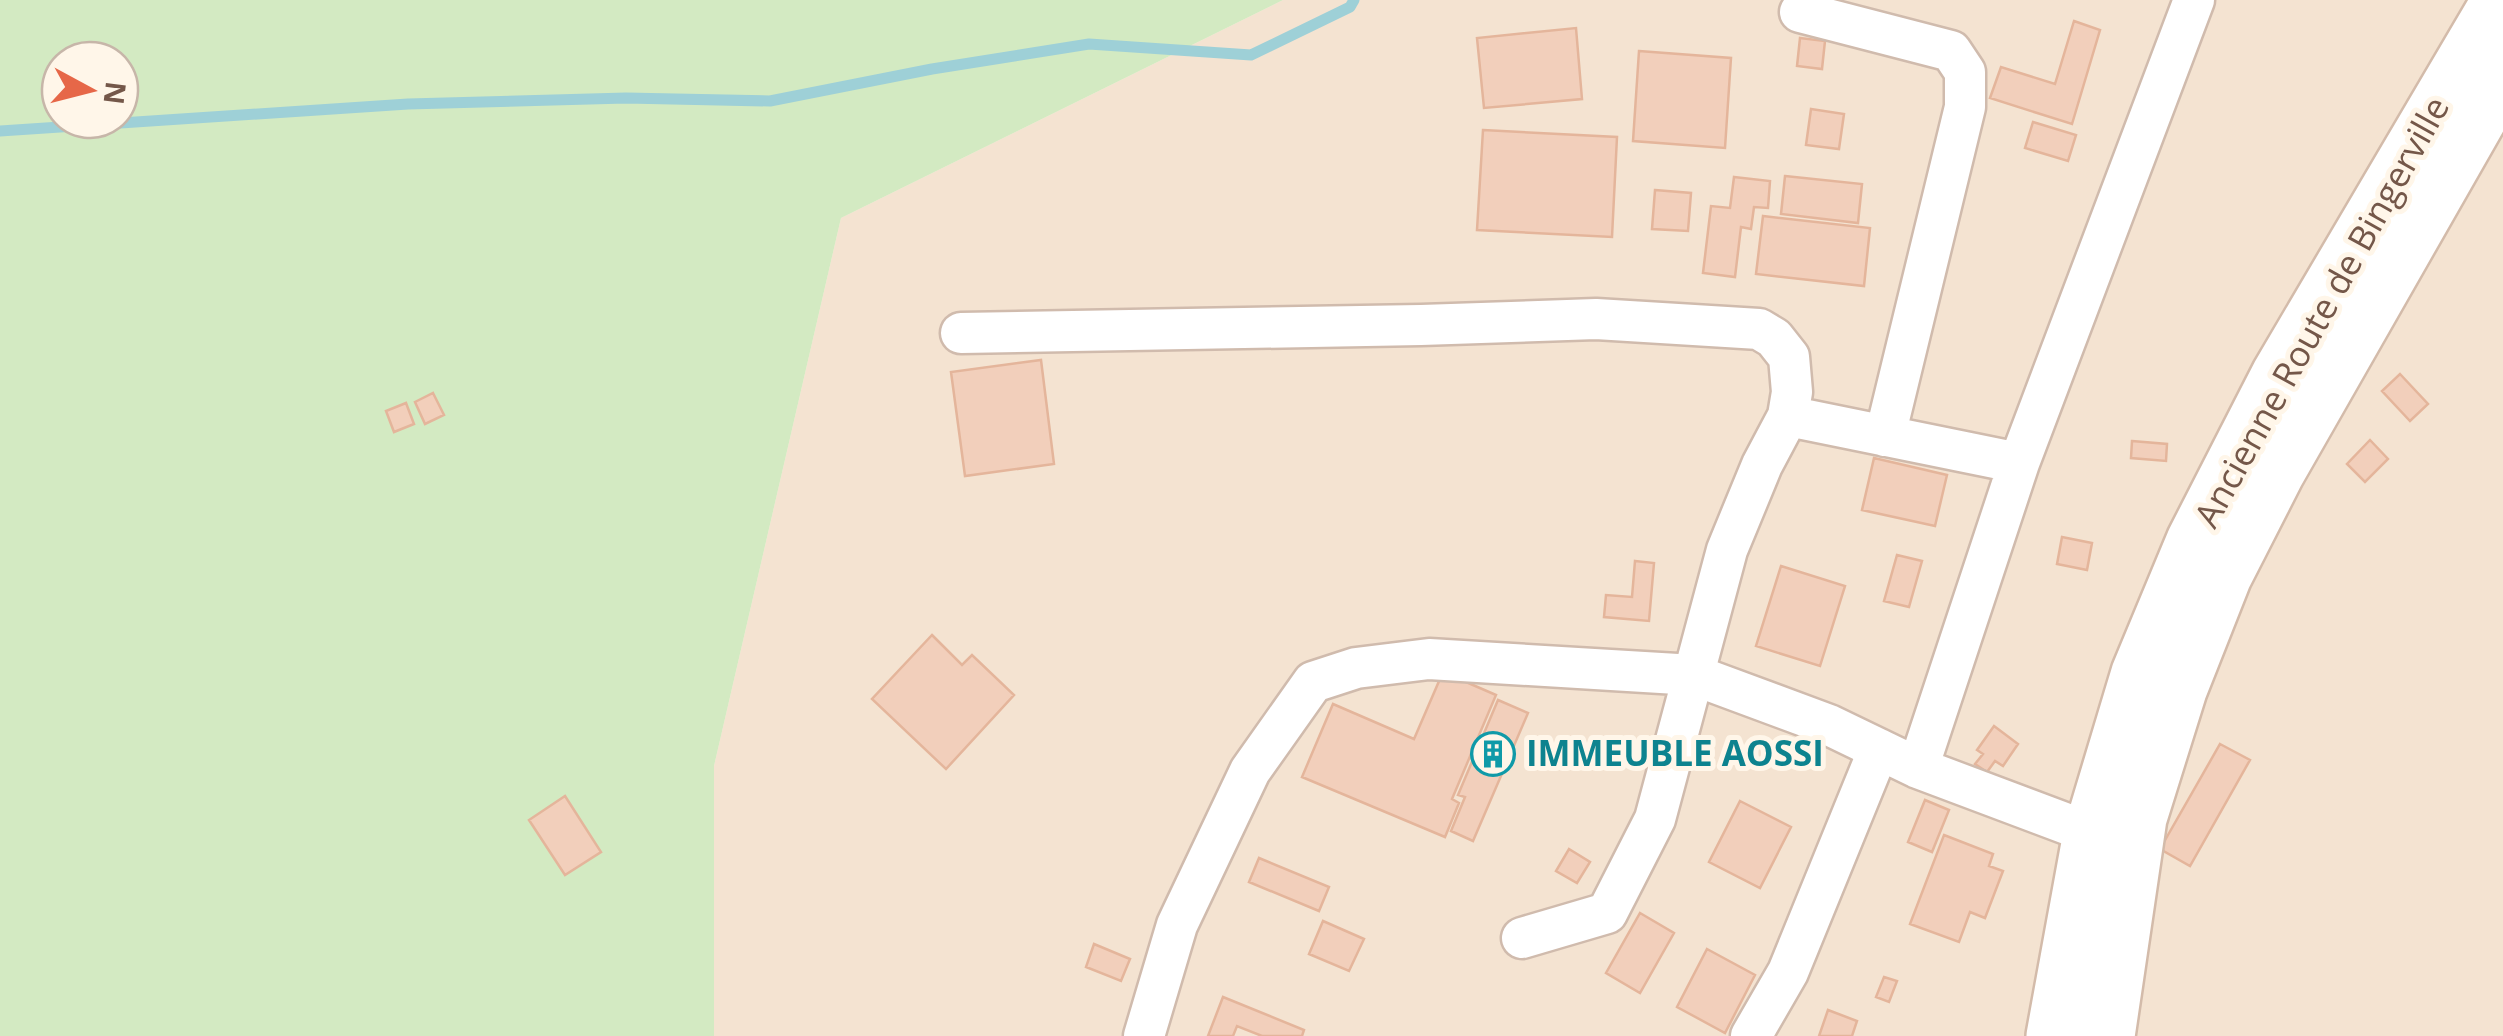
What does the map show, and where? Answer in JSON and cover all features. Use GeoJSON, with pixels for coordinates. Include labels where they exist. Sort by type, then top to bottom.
{"type":"FeatureCollection","features":[{"type":"Feature","properties":{"kind":"street"},"geometry":{"type":"LineString","coordinates":[[1918,768],[2019,463],[2194,0]]}},
{"type":"Feature","properties":{"kind":"street","name":"Ancienne Route de Bingerville"},"geometry":{"type":"LineString","coordinates":[[2054,1036],[2091,833],[2138,672],[2194,541],[2279,375],[2500,0]]}},
{"type":"Feature","properties":{"kind":"street"},"geometry":{"type":"LineString","coordinates":[[1800,12],[1951,51],[1966,72],[1965,107],[1885,436]]}},
{"type":"Feature","properties":{"kind":"street","name":"Ancienne Route de Bingerville"},"geometry":{"type":"LineString","coordinates":[[2107,1036],[2139,818],[2179,690],[2224,576],[2276,472],[2503,76]]}},
{"type":"Feature","properties":{"kind":"street"},"geometry":{"type":"LineString","coordinates":[[961,334],[1596,320],[1759,329],[1774,338],[1789,357],[1792,392],[1788,416],[1762,464],[1728,550],[1655,819],[1607,913],[1522,938]]}},
{"type":"Feature","properties":{"kind":"street"},"geometry":{"type":"LineString","coordinates":[[1788,416],[2019,463]]}},
{"type":"Feature","properties":{"kind":"street"},"geometry":{"type":"LineString","coordinates":[[1144,1036],[1177,925],[1250,771],[1313,682],[1356,668],[1429,659],[1694,675],[1828,724],[1918,768],[2091,833]]}},
{"type":"Feature","properties":{"kind":"street"},"geometry":{"type":"LineString","coordinates":[[1751,1036],[1788,972],[1878,749]]}},
{"type":"Feature","properties":{"kind":"shaded area"},"geometry":{"type":"Polygon","coordinates":[[[1283,0],[2503,0],[2503,1036],[714,1036],[714,766],[841,218],[1283,0]]]}},
{"type":"Feature","properties":{"kind":"green space"},"geometry":{"type":"Polygon","coordinates":[[[0,0],[1283,0],[841,218],[714,766],[714,1036],[0,1036],[0,0]]]}},
{"type":"Feature","properties":{"kind":"building"},"geometry":{"type":"Polygon","coordinates":[[[2074,21],[2100,30],[2072,124],[1990,98],[2001,67],[2055,84],[2074,21]]]}},
{"type":"Feature","properties":{"kind":"building"},"geometry":{"type":"Polygon","coordinates":[[[1576,28],[1582,99],[1484,108],[1477,38],[1576,28]]]}},
{"type":"Feature","properties":{"kind":"building"},"geometry":{"type":"Polygon","coordinates":[[[1800,38],[1825,41],[1822,69],[1797,66],[1800,38]]]}},
{"type":"Feature","properties":{"kind":"building"},"geometry":{"type":"Polygon","coordinates":[[[1639,51],[1731,58],[1725,148],[1633,141],[1639,51]]]}},
{"type":"Feature","properties":{"kind":"building"},"geometry":{"type":"Polygon","coordinates":[[[1811,109],[1844,114],[1839,149],[1806,145],[1811,109]]]}},
{"type":"Feature","properties":{"kind":"building"},"geometry":{"type":"Polygon","coordinates":[[[2033,122],[2076,135],[2068,161],[2025,148],[2033,122]]]}},
{"type":"Feature","properties":{"kind":"building"},"geometry":{"type":"Polygon","coordinates":[[[1483,130],[1617,137],[1612,237],[1477,230],[1483,130]]]}},
{"type":"Feature","properties":{"kind":"building"},"geometry":{"type":"Polygon","coordinates":[[[1785,176],[1862,184],[1858,223],[1781,214],[1785,176]]]}},
{"type":"Feature","properties":{"kind":"building"},"geometry":{"type":"Polygon","coordinates":[[[1734,177],[1770,181],[1768,208],[1754,207],[1751,229],[1741,227],[1735,277],[1703,273],[1711,206],[1730,208],[1734,177]]]}},
{"type":"Feature","properties":{"kind":"building"},"geometry":{"type":"Polygon","coordinates":[[[1655,190],[1691,193],[1688,231],[1652,229],[1655,190]]]}},
{"type":"Feature","properties":{"kind":"building"},"geometry":{"type":"Polygon","coordinates":[[[1763,216],[1870,228],[1864,286],[1756,274],[1763,216]]]}},
{"type":"Feature","properties":{"kind":"building"},"geometry":{"type":"Polygon","coordinates":[[[1041,360],[1054,464],[965,476],[951,372],[1041,360]]]}},
{"type":"Feature","properties":{"kind":"building"},"geometry":{"type":"Polygon","coordinates":[[[2400,374],[2428,404],[2410,421],[2382,391],[2400,374]]]}},
{"type":"Feature","properties":{"kind":"building"},"geometry":{"type":"Polygon","coordinates":[[[433,393],[444,415],[425,424],[415,402],[433,393]]]}},
{"type":"Feature","properties":{"kind":"building"},"geometry":{"type":"Polygon","coordinates":[[[406,403],[414,424],[394,432],[386,411],[406,403]]]}},
{"type":"Feature","properties":{"kind":"building"},"geometry":{"type":"Polygon","coordinates":[[[2370,440],[2388,459],[2365,482],[2347,464],[2370,440]]]}},
{"type":"Feature","properties":{"kind":"building"},"geometry":{"type":"Polygon","coordinates":[[[2132,441],[2167,444],[2166,461],[2131,458],[2132,441]]]}},
{"type":"Feature","properties":{"kind":"building"},"geometry":{"type":"Polygon","coordinates":[[[1874,458],[1947,475],[1935,526],[1862,510],[1874,458]]]}},
{"type":"Feature","properties":{"kind":"building"},"geometry":{"type":"Polygon","coordinates":[[[2062,537],[2092,543],[2087,570],[2057,564],[2062,537]]]}},
{"type":"Feature","properties":{"kind":"building"},"geometry":{"type":"Polygon","coordinates":[[[1897,555],[1922,561],[1909,607],[1884,601],[1897,555]]]}},
{"type":"Feature","properties":{"kind":"building"},"geometry":{"type":"Polygon","coordinates":[[[1635,561],[1654,563],[1649,621],[1604,617],[1606,595],[1632,597],[1635,561]]]}},
{"type":"Feature","properties":{"kind":"building"},"geometry":{"type":"Polygon","coordinates":[[[1781,566],[1845,586],[1820,666],[1756,646],[1781,566]]]}},
{"type":"Feature","properties":{"kind":"building"},"geometry":{"type":"Polygon","coordinates":[[[932,635],[962,665],[972,655],[1014,695],[946,769],[872,699],[932,635]]]}},
{"type":"Feature","properties":{"kind":"building"},"geometry":{"type":"Polygon","coordinates":[[[1443,672],[1496,695],[1452,799],[1459,803],[1445,837],[1302,777],[1333,704],[1414,739],[1443,672]]]}},
{"type":"Feature","properties":{"kind":"building","name":"IMMEUBLE AOSSI"},"geometry":{"type":"Polygon","coordinates":[[[1498,700],[1528,713],[1473,841],[1451,831],[1465,797],[1458,795],[1498,700]]]}},
{"type":"Feature","properties":{"kind":"building"},"geometry":{"type":"Polygon","coordinates":[[[1994,726],[2018,744],[2003,766],[1995,761],[1987,772],[1975,764],[1983,754],[1977,750],[1994,726]]]}},
{"type":"Feature","properties":{"kind":"building"},"geometry":{"type":"Polygon","coordinates":[[[2220,744],[2250,760],[2190,866],[2160,849],[2220,744]]]}},
{"type":"Feature","properties":{"kind":"building"},"geometry":{"type":"Polygon","coordinates":[[[565,796],[601,852],[565,875],[529,820],[565,796]]]}},
{"type":"Feature","properties":{"kind":"building"},"geometry":{"type":"Polygon","coordinates":[[[1925,800],[1949,810],[1932,852],[1908,842],[1925,800]]]}},
{"type":"Feature","properties":{"kind":"building"},"geometry":{"type":"Polygon","coordinates":[[[1740,801],[1791,827],[1760,888],[1709,862],[1740,801]]]}},
{"type":"Feature","properties":{"kind":"building"},"geometry":{"type":"Polygon","coordinates":[[[1944,835],[1993,854],[1989,866],[2003,871],[1985,918],[1970,912],[1959,942],[1910,924],[1944,835]]]}},
{"type":"Feature","properties":{"kind":"building"},"geometry":{"type":"Polygon","coordinates":[[[1569,849],[1590,862],[1577,883],[1556,871],[1569,849]]]}},
{"type":"Feature","properties":{"kind":"building"},"geometry":{"type":"Polygon","coordinates":[[[1259,858],[1329,887],[1319,911],[1249,882],[1259,858]]]}},
{"type":"Feature","properties":{"kind":"building"},"geometry":{"type":"Polygon","coordinates":[[[1640,913],[1674,933],[1640,993],[1606,973],[1640,913]]]}},
{"type":"Feature","properties":{"kind":"building"},"geometry":{"type":"Polygon","coordinates":[[[1323,921],[1364,939],[1349,971],[1309,954],[1323,921]]]}},
{"type":"Feature","properties":{"kind":"building"},"geometry":{"type":"Polygon","coordinates":[[[1094,944],[1130,959],[1121,981],[1086,967],[1094,944]]]}},
{"type":"Feature","properties":{"kind":"building"},"geometry":{"type":"Polygon","coordinates":[[[1707,949],[1755,975],[1725,1033],[1677,1007],[1707,949]]]}},
{"type":"Feature","properties":{"kind":"building"},"geometry":{"type":"Polygon","coordinates":[[[1884,977],[1897,981],[1889,1002],[1876,997],[1884,977]]]}},
{"type":"Feature","properties":{"kind":"building"},"geometry":{"type":"Polygon","coordinates":[[[1223,997],[1304,1030],[1302,1036],[1262,1036],[1237,1026],[1233,1036],[1208,1036],[1223,997]]]}},
{"type":"Feature","properties":{"kind":"building"},"geometry":{"type":"Polygon","coordinates":[[[1828,1010],[1857,1021],[1852,1036],[1819,1036],[1828,1010]]]}},
{"type":"Feature","properties":{"kind":"waterway"},"geometry":{"type":"LineString","coordinates":[[0,131],[408,104],[626,98],[770,101],[932,69],[1089,44],[1251,55],[1350,7],[1354,0]]}},
{"type":"Feature","properties":{"kind":"place","name":"IMMEUBLE AOSSI"},"geometry":{"type":"Point","coordinates":[1493,754]}}]}
